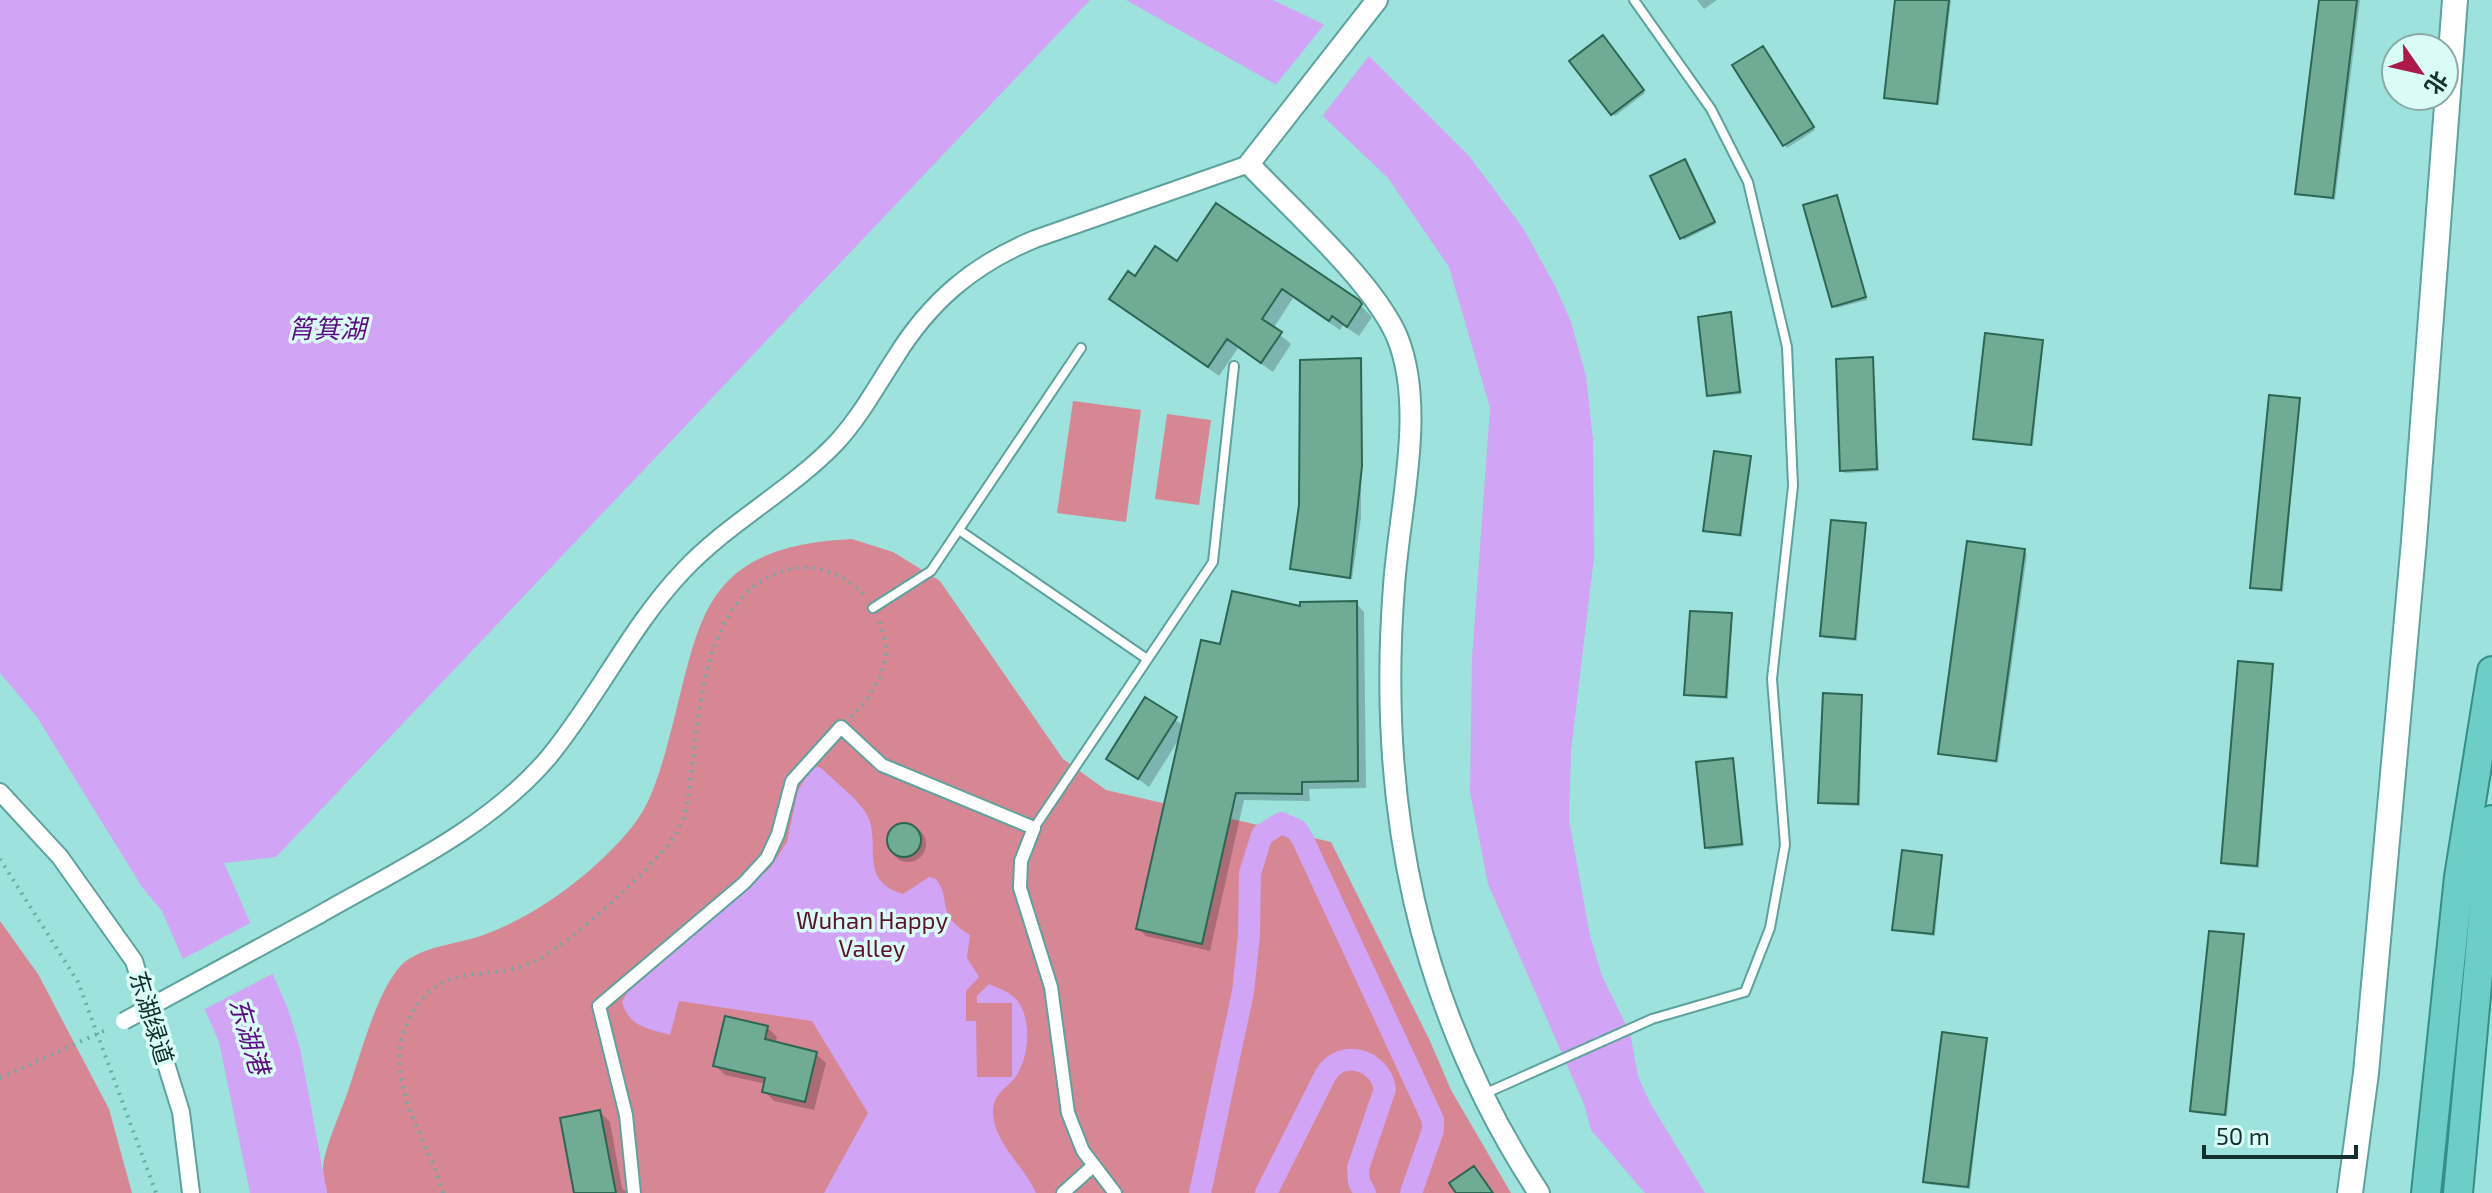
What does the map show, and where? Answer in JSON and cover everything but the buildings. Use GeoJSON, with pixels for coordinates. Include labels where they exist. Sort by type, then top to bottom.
{"type":"FeatureCollection","features":[{"type":"Feature","properties":{"kind":"highway"},"geometry":{"type":"LineString","coordinates":[[2426,1193],[2459,877],[2492,671]]}},
{"type":"Feature","properties":{"kind":"highway"},"geometry":{"type":"LineString","coordinates":[[2458,1193],[2492,820]]}},
{"type":"Feature","properties":{"kind":"main road"},"geometry":{"type":"LineString","coordinates":[[2350,1193],[2366,1073],[2414,541],[2455,0]]}},
{"type":"Feature","properties":{"kind":"street"},"geometry":{"type":"LineString","coordinates":[[124,1021],[319,915],[483,819],[528,779],[571,727],[666,590],[701,553],[811,468],[838,441],[867,404],[916,326],[958,282],[1003,252],[1035,239],[1249,164],[1375,3]]}},
{"type":"Feature","properties":{"kind":"street"},"geometry":{"type":"LineString","coordinates":[[1249,164],[1370,293],[1391,325],[1405,364],[1410,413],[1391,628],[1394,788],[1401,849],[1420,935],[1467,1062],[1539,1193]]}},
{"type":"Feature","properties":{"kind":"street"},"geometry":{"type":"LineString","coordinates":[[634,1193],[626,1115],[599,1006],[744,883],[767,858],[778,834],[792,781],[841,727],[882,765],[1034,828],[1021,861],[1020,888],[1051,987],[1068,1113],[1078,1142],[1115,1193]]}},
{"type":"Feature","properties":{"kind":"street","name":"东湖绿道"},"geometry":{"type":"LineString","coordinates":[[0,792],[60,857],[134,961],[181,1112],[191,1193]]}},
{"type":"Feature","properties":{"kind":"street"},"geometry":{"type":"LineString","coordinates":[[1063,1193],[1093,1166]]}},
{"type":"Feature","properties":{"kind":"lane"},"geometry":{"type":"LineString","coordinates":[[1483,1094],[1652,1019],[1745,992],[1770,928],[1785,845],[1772,679],[1793,486],[1787,347],[1748,182],[1711,109],[1634,0]]}},
{"type":"Feature","properties":{"kind":"lane"},"geometry":{"type":"LineString","coordinates":[[873,608],[931,571],[1081,348]]}},
{"type":"Feature","properties":{"kind":"lane"},"geometry":{"type":"LineString","coordinates":[[1034,828],[1213,562],[1234,366]]}},
{"type":"Feature","properties":{"kind":"lane"},"geometry":{"type":"LineString","coordinates":[[959,530],[1147,659]]}},
{"type":"Feature","properties":{"kind":"path"},"geometry":{"type":"LineString","coordinates":[[443,1193],[407,1099],[400,1059],[401,1037],[422,998],[452,979],[533,962],[553,950],[632,881],[674,837],[685,813],[712,654],[724,625],[750,591],[782,571],[817,569],[849,582],[873,608],[884,636],[885,666],[873,692],[841,727]]}},
{"type":"Feature","properties":{"kind":"path"},"geometry":{"type":"LineString","coordinates":[[0,859],[78,982],[156,1193]]}},
{"type":"Feature","properties":{"kind":"path"},"geometry":{"type":"LineString","coordinates":[[0,1078],[124,1021]]}},
{"type":"Feature","properties":{"kind":"green space"},"geometry":{"type":"Polygon","coordinates":[[[1073,401],[1141,410],[1126,522],[1057,513],[1073,401]]]}},
{"type":"Feature","properties":{"kind":"green space"},"geometry":{"type":"Polygon","coordinates":[[[1167,414],[1211,420],[1199,505],[1155,499],[1167,414]]]}},
{"type":"Feature","properties":{"kind":"green space","name":"Wuhan Happy Valley"},"geometry":{"type":"Polygon","coordinates":[[[852,539],[893,552],[940,581],[1063,759],[1106,790],[1331,842],[1430,1041],[1451,1090],[1511,1193],[327,1193],[323,1169],[330,1140],[375,1011],[397,970],[415,955],[506,926],[565,890],[601,860],[632,827],[653,790],[687,666],[712,601],[733,577],[761,558],[800,545],[852,539]]]}},
{"type":"Feature","properties":{"kind":"green space"},"geometry":{"type":"Polygon","coordinates":[[[0,921],[38,974],[109,1109],[132,1193],[0,1193],[0,921]]]}},
{"type":"Feature","properties":{"kind":"water","name":"筲箕湖"},"geometry":{"type":"Polygon","coordinates":[[[0,0],[1090,0],[276,857],[224,863],[288,1009],[300,1048],[327,1193],[250,1193],[219,1042],[162,911],[142,887],[37,717],[0,673],[0,0]]]}},
{"type":"Feature","properties":{"kind":"water"},"geometry":{"type":"Polygon","coordinates":[[[1126,0],[1273,0],[1350,37],[1469,156],[1523,228],[1555,286],[1571,322],[1586,376],[1593,440],[1594,557],[1571,751],[1569,820],[1590,936],[1602,976],[1630,1033],[1638,1076],[1650,1103],[1705,1193],[1645,1193],[1591,1130],[1584,1104],[1488,884],[1470,792],[1472,658],[1490,408],[1449,267],[1388,178],[1309,103],[1126,0]]]}},
{"type":"Feature","properties":{"kind":"water"},"geometry":{"type":"Polygon","coordinates":[[[814,766],[821,768],[851,795],[866,813],[871,824],[875,870],[880,879],[889,888],[903,894],[929,877],[936,879],[948,914],[970,935],[967,958],[979,977],[966,991],[966,1021],[976,1021],[977,1077],[1012,1077],[1012,1003],[977,1003],[977,996],[989,984],[1010,994],[1021,1007],[1027,1026],[1024,1058],[1016,1076],[995,1100],[993,1111],[1003,1143],[1036,1193],[824,1193],[868,1113],[812,1021],[679,1001],[670,1035],[634,1022],[625,1010],[622,1002],[627,993],[770,868],[787,842],[798,790],[814,766]]]}},
{"type":"Feature","properties":{"kind":"pier"},"geometry":{"type":"Polygon","coordinates":[[[1327,21],[1352,33],[1372,52],[1320,119],[1306,106],[1274,87],[1327,21]]]}},
{"type":"Feature","properties":{"kind":"pier"},"geometry":{"type":"Polygon","coordinates":[[[254,921],[276,972],[201,1011],[179,961],[254,921]]]}},
{"type":"Feature","properties":{"kind":"waterway"},"geometry":{"type":"LineString","coordinates":[[1200,1193],[1243,992],[1249,935],[1250,873],[1262,835],[1281,823],[1297,830],[1303,840],[1433,1120],[1433,1130],[1411,1193]]}},
{"type":"Feature","properties":{"kind":"waterway"},"geometry":{"type":"LineString","coordinates":[[1266,1193],[1326,1074],[1333,1066],[1351,1060],[1369,1065],[1382,1079],[1385,1089],[1358,1168],[1359,1182],[1365,1193]]}},
{"type":"Feature","properties":{"kind":"water label","name":"东湖港"},"geometry":{"type":"Point","coordinates":[249,1036]}}]}
